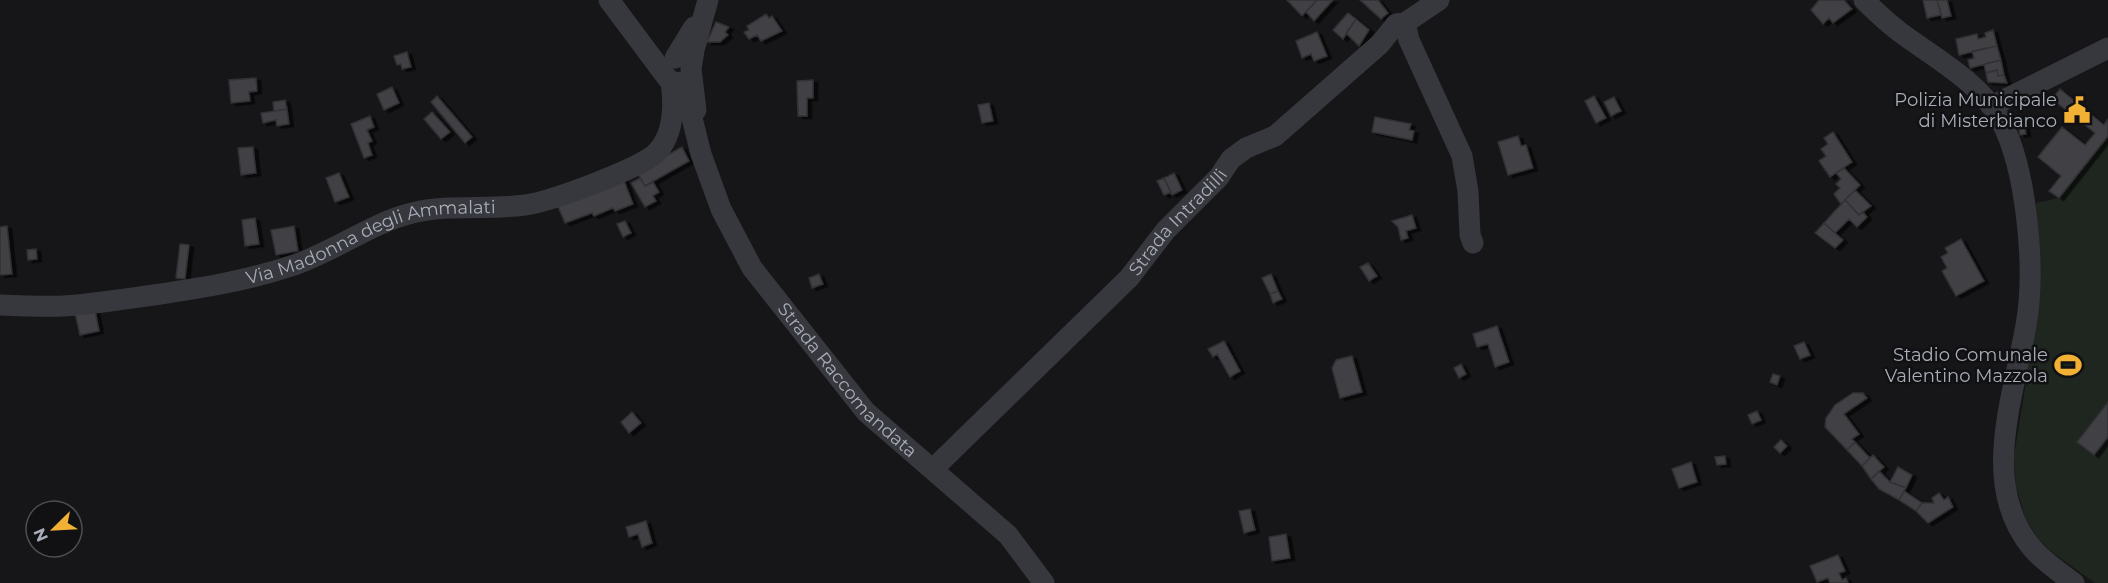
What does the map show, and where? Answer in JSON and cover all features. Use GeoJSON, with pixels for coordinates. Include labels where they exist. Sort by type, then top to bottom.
{"type":"FeatureCollection","features":[{"type":"Feature","properties":{"kind":"street","name":"Strada Raccomandata"},"geometry":{"type":"LineString","coordinates":[[609,0],[644,45],[678,71],[721,209],[752,268],[866,412],[1008,535],[1044,583]]}},
{"type":"Feature","properties":{"kind":"street","name":"Strada Intradilli"},"geometry":{"type":"LineString","coordinates":[[933,470],[1128,278],[1166,230],[1219,177],[1231,159],[1246,148],[1275,136],[1380,44],[1396,24],[1405,23],[1439,0]]}},
{"type":"Feature","properties":{"kind":"street"},"geometry":{"type":"LineString","coordinates":[[1864,0],[1900,32],[1962,78],[1992,106],[2005,129],[2019,174],[2026,217],[2029,263],[2027,322],[2002,453],[2004,484],[2014,519],[2031,547],[2044,561],[2074,583]]}},
{"type":"Feature","properties":{"kind":"street"},"geometry":{"type":"LineString","coordinates":[[678,71],[707,4]]}},
{"type":"Feature","properties":{"kind":"street"},"geometry":{"type":"LineString","coordinates":[[1405,23],[1409,40],[1462,156],[1468,191],[1470,235],[1473,243]]}},
{"type":"Feature","properties":{"kind":"street"},"geometry":{"type":"LineString","coordinates":[[1992,106],[2108,48]]}},
{"type":"Feature","properties":{"kind":"street","name":"Via Madonna degli Ammalati"},"geometry":{"type":"LineString","coordinates":[[0,305],[82,304],[203,288],[298,264],[410,213],[528,204],[562,195],[632,167],[658,150],[666,137],[673,110],[678,71]]}},
{"type":"Feature","properties":{"kind":"shaded area","name":"Stadio Comunale Valentino Mazzola"},"geometry":{"type":"Polygon","coordinates":[[[2108,136],[2108,583],[2095,583],[2053,553],[2038,539],[2025,517],[2016,486],[2014,456],[2038,309],[2036,203],[2059,198],[2108,136]]]}},
{"type":"Feature","properties":{"kind":"building"},"geometry":{"type":"Polygon","coordinates":[[[1287,0],[1317,0],[1302,16],[1287,0]]]}},
{"type":"Feature","properties":{"kind":"building"},"geometry":{"type":"Polygon","coordinates":[[[1317,0],[1333,0],[1314,21],[1306,12],[1317,0]]]}},
{"type":"Feature","properties":{"kind":"building"},"geometry":{"type":"Polygon","coordinates":[[[1360,0],[1378,0],[1388,13],[1381,19],[1360,0]]]}},
{"type":"Feature","properties":{"kind":"building"},"geometry":{"type":"Polygon","coordinates":[[[1819,0],[1844,0],[1852,9],[1833,23],[1829,18],[1823,24],[1811,10],[1819,0]]]}},
{"type":"Feature","properties":{"kind":"building"},"geometry":{"type":"Polygon","coordinates":[[[1923,0],[1937,0],[1941,15],[1927,18],[1923,0]]]}},
{"type":"Feature","properties":{"kind":"building"},"geometry":{"type":"Polygon","coordinates":[[[1937,0],[1947,0],[1951,16],[1942,18],[1937,0]]]}},
{"type":"Feature","properties":{"kind":"building"},"geometry":{"type":"Polygon","coordinates":[[[1348,13],[1356,19],[1343,39],[1333,30],[1348,13]]]}},
{"type":"Feature","properties":{"kind":"building"},"geometry":{"type":"Polygon","coordinates":[[[766,14],[769,18],[772,16],[782,31],[761,41],[757,35],[749,39],[744,32],[749,30],[747,26],[766,14]]]}},
{"type":"Feature","properties":{"kind":"building"},"geometry":{"type":"Polygon","coordinates":[[[1356,19],[1369,30],[1359,46],[1346,33],[1356,19]]]}},
{"type":"Feature","properties":{"kind":"building"},"geometry":{"type":"Polygon","coordinates":[[[716,22],[729,27],[725,32],[728,35],[720,42],[707,42],[716,22]]]}},
{"type":"Feature","properties":{"kind":"building"},"geometry":{"type":"Polygon","coordinates":[[[1993,30],[1997,46],[1959,55],[1956,39],[1977,34],[1978,39],[1986,37],[1985,33],[1993,30]]]}},
{"type":"Feature","properties":{"kind":"building"},"geometry":{"type":"Polygon","coordinates":[[[1317,32],[1327,56],[1314,61],[1311,54],[1302,58],[1296,41],[1317,32]]]}},
{"type":"Feature","properties":{"kind":"building"},"geometry":{"type":"Polygon","coordinates":[[[1997,46],[2001,60],[1970,68],[1968,60],[1974,58],[1972,51],[1997,46]]]}},
{"type":"Feature","properties":{"kind":"building"},"geometry":{"type":"Polygon","coordinates":[[[407,52],[411,67],[402,69],[401,64],[397,65],[394,56],[407,52]]]}},
{"type":"Feature","properties":{"kind":"building"},"geometry":{"type":"Polygon","coordinates":[[[2001,60],[2004,75],[1998,76],[1997,70],[1986,73],[1984,64],[2001,60]]]}},
{"type":"Feature","properties":{"kind":"building"},"geometry":{"type":"Polygon","coordinates":[[[1997,70],[1998,76],[2004,75],[2007,83],[1988,82],[1986,73],[1997,70]]]}},
{"type":"Feature","properties":{"kind":"building"},"geometry":{"type":"Polygon","coordinates":[[[256,78],[257,91],[249,92],[250,101],[231,103],[229,80],[256,78]]]}},
{"type":"Feature","properties":{"kind":"building"},"geometry":{"type":"Polygon","coordinates":[[[813,80],[813,98],[807,98],[807,116],[798,116],[797,81],[813,80]]]}},
{"type":"Feature","properties":{"kind":"building"},"geometry":{"type":"Polygon","coordinates":[[[392,87],[399,103],[384,110],[377,94],[392,87]]]}},
{"type":"Feature","properties":{"kind":"building"},"geometry":{"type":"Polygon","coordinates":[[[2060,89],[2104,125],[2108,119],[2108,136],[2059,198],[2049,191],[2061,176],[2038,157],[2062,127],[2085,145],[2095,133],[2052,99],[2060,89]]]}},
{"type":"Feature","properties":{"kind":"building"},"geometry":{"type":"Polygon","coordinates":[[[437,96],[472,137],[465,143],[431,102],[437,96]]]}},
{"type":"Feature","properties":{"kind":"building"},"geometry":{"type":"Polygon","coordinates":[[[1594,96],[1606,118],[1596,123],[1585,101],[1594,96]]]}},
{"type":"Feature","properties":{"kind":"building"},"geometry":{"type":"Polygon","coordinates":[[[1614,97],[1621,111],[1611,116],[1604,102],[1614,97]]]}},
{"type":"Feature","properties":{"kind":"building"},"geometry":{"type":"Polygon","coordinates":[[[285,100],[287,109],[274,111],[273,102],[285,100]]]}},
{"type":"Feature","properties":{"kind":"building"},"geometry":{"type":"Polygon","coordinates":[[[989,103],[993,121],[982,123],[978,105],[989,103]]]}},
{"type":"Feature","properties":{"kind":"building"},"geometry":{"type":"Polygon","coordinates":[[[287,109],[289,124],[277,126],[276,120],[263,123],[261,113],[287,109]]]}},
{"type":"Feature","properties":{"kind":"building"},"geometry":{"type":"Polygon","coordinates":[[[432,112],[450,132],[441,139],[424,119],[432,112]]]}},
{"type":"Feature","properties":{"kind":"building"},"geometry":{"type":"Polygon","coordinates":[[[370,116],[374,127],[367,130],[372,141],[368,143],[372,155],[364,158],[351,124],[370,116]]]}},
{"type":"Feature","properties":{"kind":"building"},"geometry":{"type":"Polygon","coordinates":[[[1375,117],[1411,124],[1409,130],[1414,131],[1412,140],[1372,132],[1375,117]]]}},
{"type":"Feature","properties":{"kind":"building"},"geometry":{"type":"Polygon","coordinates":[[[2024,122],[2026,134],[2020,135],[2018,123],[2024,122]]]}},
{"type":"Feature","properties":{"kind":"building"},"geometry":{"type":"Polygon","coordinates":[[[1833,132],[1852,162],[1830,177],[1819,161],[1826,156],[1821,149],[1828,144],[1824,138],[1833,132]]]}},
{"type":"Feature","properties":{"kind":"building"},"geometry":{"type":"Polygon","coordinates":[[[1518,136],[1521,146],[1526,145],[1533,168],[1508,175],[1498,142],[1518,136]]]}},
{"type":"Feature","properties":{"kind":"building"},"geometry":{"type":"Polygon","coordinates":[[[253,147],[256,173],[241,175],[238,148],[253,147]]]}},
{"type":"Feature","properties":{"kind":"building"},"geometry":{"type":"Polygon","coordinates":[[[682,147],[689,161],[645,186],[637,172],[682,147]]]}},
{"type":"Feature","properties":{"kind":"building"},"geometry":{"type":"Polygon","coordinates":[[[1844,168],[1860,185],[1841,204],[1834,194],[1840,188],[1836,184],[1841,179],[1836,173],[1844,168]]]}},
{"type":"Feature","properties":{"kind":"building"},"geometry":{"type":"Polygon","coordinates":[[[339,173],[349,197],[335,202],[326,178],[339,173]]]}},
{"type":"Feature","properties":{"kind":"building"},"geometry":{"type":"Polygon","coordinates":[[[1174,173],[1182,190],[1172,195],[1164,178],[1174,173]]]}},
{"type":"Feature","properties":{"kind":"building"},"geometry":{"type":"Polygon","coordinates":[[[623,178],[633,204],[615,211],[613,208],[594,216],[592,213],[565,223],[557,204],[623,178]]]}},
{"type":"Feature","properties":{"kind":"building"},"geometry":{"type":"Polygon","coordinates":[[[640,178],[645,186],[653,182],[659,192],[653,196],[656,201],[645,207],[631,183],[640,178]]]}},
{"type":"Feature","properties":{"kind":"building"},"geometry":{"type":"Polygon","coordinates":[[[1164,178],[1171,192],[1164,195],[1157,181],[1164,178]]]}},
{"type":"Feature","properties":{"kind":"building"},"geometry":{"type":"Polygon","coordinates":[[[1855,190],[1871,206],[1859,215],[1845,200],[1855,190]]]}},
{"type":"Feature","properties":{"kind":"building"},"geometry":{"type":"Polygon","coordinates":[[[1845,200],[1859,215],[1863,212],[1867,217],[1857,227],[1849,219],[1835,233],[1824,223],[1845,200]]]}},
{"type":"Feature","properties":{"kind":"building"},"geometry":{"type":"Polygon","coordinates":[[[1412,215],[1416,228],[1406,231],[1408,238],[1401,240],[1398,227],[1392,221],[1412,215]]]}},
{"type":"Feature","properties":{"kind":"building"},"geometry":{"type":"Polygon","coordinates":[[[255,218],[259,244],[245,246],[242,220],[255,218]]]}},
{"type":"Feature","properties":{"kind":"building"},"geometry":{"type":"Polygon","coordinates":[[[625,221],[631,233],[623,237],[617,224],[625,221]]]}},
{"type":"Feature","properties":{"kind":"building"},"geometry":{"type":"Polygon","coordinates":[[[1824,223],[1843,240],[1835,248],[1815,233],[1824,223]]]}},
{"type":"Feature","properties":{"kind":"building"},"geometry":{"type":"Polygon","coordinates":[[[7,226],[12,274],[0,275],[0,227],[7,226]]]}},
{"type":"Feature","properties":{"kind":"building"},"geometry":{"type":"Polygon","coordinates":[[[294,226],[298,251],[276,255],[271,230],[294,226]]]}},
{"type":"Feature","properties":{"kind":"building"},"geometry":{"type":"Polygon","coordinates":[[[1961,239],[1984,281],[1956,296],[1942,271],[1947,268],[1941,257],[1948,253],[1945,248],[1961,239]]]}},
{"type":"Feature","properties":{"kind":"building"},"geometry":{"type":"Polygon","coordinates":[[[180,244],[189,245],[185,279],[176,278],[180,244]]]}},
{"type":"Feature","properties":{"kind":"building"},"geometry":{"type":"Polygon","coordinates":[[[36,249],[37,259],[28,260],[27,250],[36,249]]]}},
{"type":"Feature","properties":{"kind":"building"},"geometry":{"type":"Polygon","coordinates":[[[1368,263],[1377,276],[1369,281],[1360,267],[1368,263]]]}},
{"type":"Feature","properties":{"kind":"building"},"geometry":{"type":"Polygon","coordinates":[[[819,274],[823,284],[812,288],[809,278],[819,274]]]}},
{"type":"Feature","properties":{"kind":"building"},"geometry":{"type":"Polygon","coordinates":[[[1271,274],[1278,291],[1270,294],[1262,278],[1271,274]]]}},
{"type":"Feature","properties":{"kind":"building"},"geometry":{"type":"Polygon","coordinates":[[[1278,291],[1282,299],[1273,303],[1270,294],[1278,291]]]}},
{"type":"Feature","properties":{"kind":"building"},"geometry":{"type":"Polygon","coordinates":[[[95,310],[99,331],[80,335],[75,313],[95,310]]]}},
{"type":"Feature","properties":{"kind":"building"},"geometry":{"type":"Polygon","coordinates":[[[1497,326],[1509,362],[1495,367],[1488,344],[1477,347],[1473,334],[1497,326]]]}},
{"type":"Feature","properties":{"kind":"building"},"geometry":{"type":"Polygon","coordinates":[[[1224,341],[1240,371],[1230,377],[1217,354],[1213,357],[1208,349],[1224,341]]]}},
{"type":"Feature","properties":{"kind":"building"},"geometry":{"type":"Polygon","coordinates":[[[1804,342],[1810,355],[1800,359],[1794,346],[1804,342]]]}},
{"type":"Feature","properties":{"kind":"building"},"geometry":{"type":"Polygon","coordinates":[[[1352,356],[1362,392],[1340,398],[1332,368],[1336,360],[1352,356]]]}},
{"type":"Feature","properties":{"kind":"building"},"geometry":{"type":"Polygon","coordinates":[[[1461,364],[1466,374],[1459,378],[1454,368],[1461,364]]]}},
{"type":"Feature","properties":{"kind":"building"},"geometry":{"type":"Polygon","coordinates":[[[1773,374],[1780,376],[1777,385],[1770,382],[1773,374]]]}},
{"type":"Feature","properties":{"kind":"building"},"geometry":{"type":"Polygon","coordinates":[[[1853,393],[1863,393],[1867,398],[1844,414],[1859,434],[1852,439],[1855,442],[1847,450],[1825,427],[1826,418],[1835,405],[1853,393]]]}},
{"type":"Feature","properties":{"kind":"building"},"geometry":{"type":"Polygon","coordinates":[[[2108,402],[2108,437],[2094,455],[2077,442],[2108,402]]]}},
{"type":"Feature","properties":{"kind":"building"},"geometry":{"type":"Polygon","coordinates":[[[1757,411],[1761,420],[1752,424],[1748,415],[1757,411]]]}},
{"type":"Feature","properties":{"kind":"building"},"geometry":{"type":"Polygon","coordinates":[[[632,412],[641,423],[629,433],[621,422],[632,412]]]}},
{"type":"Feature","properties":{"kind":"building"},"geometry":{"type":"Polygon","coordinates":[[[1781,440],[1787,446],[1780,453],[1774,447],[1781,440]]]}},
{"type":"Feature","properties":{"kind":"building"},"geometry":{"type":"Polygon","coordinates":[[[1855,442],[1870,458],[1862,466],[1847,450],[1855,442]]]}},
{"type":"Feature","properties":{"kind":"building"},"geometry":{"type":"Polygon","coordinates":[[[1873,455],[1884,467],[1871,479],[1862,466],[1873,455]]]}},
{"type":"Feature","properties":{"kind":"building"},"geometry":{"type":"Polygon","coordinates":[[[1725,456],[1726,464],[1717,465],[1715,457],[1725,456]]]}},
{"type":"Feature","properties":{"kind":"building"},"geometry":{"type":"Polygon","coordinates":[[[1691,462],[1697,482],[1679,488],[1672,469],[1691,462]]]}},
{"type":"Feature","properties":{"kind":"building"},"geometry":{"type":"Polygon","coordinates":[[[1898,467],[1912,475],[1906,488],[1890,482],[1898,467]]]}},
{"type":"Feature","properties":{"kind":"building"},"geometry":{"type":"Polygon","coordinates":[[[1879,471],[1890,482],[1906,488],[1899,500],[1879,489],[1871,479],[1879,471]]]}},
{"type":"Feature","properties":{"kind":"building"},"geometry":{"type":"Polygon","coordinates":[[[1904,491],[1922,503],[1916,511],[1899,500],[1904,491]]]}},
{"type":"Feature","properties":{"kind":"building"},"geometry":{"type":"Polygon","coordinates":[[[1939,493],[1944,500],[1948,497],[1953,507],[1928,523],[1916,511],[1922,503],[1934,503],[1932,498],[1939,493]]]}},
{"type":"Feature","properties":{"kind":"building"},"geometry":{"type":"Polygon","coordinates":[[[1250,509],[1255,530],[1244,533],[1239,511],[1250,509]]]}},
{"type":"Feature","properties":{"kind":"building"},"geometry":{"type":"Polygon","coordinates":[[[646,521],[652,543],[642,547],[638,534],[629,537],[626,527],[646,521]]]}},
{"type":"Feature","properties":{"kind":"building"},"geometry":{"type":"Polygon","coordinates":[[[1286,534],[1290,558],[1272,561],[1269,537],[1286,534]]]}},
{"type":"Feature","properties":{"kind":"building"},"geometry":{"type":"Polygon","coordinates":[[[1838,555],[1845,571],[1839,573],[1842,580],[1846,578],[1848,583],[1830,583],[1828,578],[1817,582],[1810,566],[1838,555]]]}},
{"type":"Feature","properties":{"kind":"place","name":"Polizia Municipale di Misterbianco"},"geometry":{"type":"Point","coordinates":[2077,110]}},
{"type":"Feature","properties":{"kind":"place","name":"Stadio Comunale Valentino Mazzola"},"geometry":{"type":"Point","coordinates":[2068,365]}}]}
